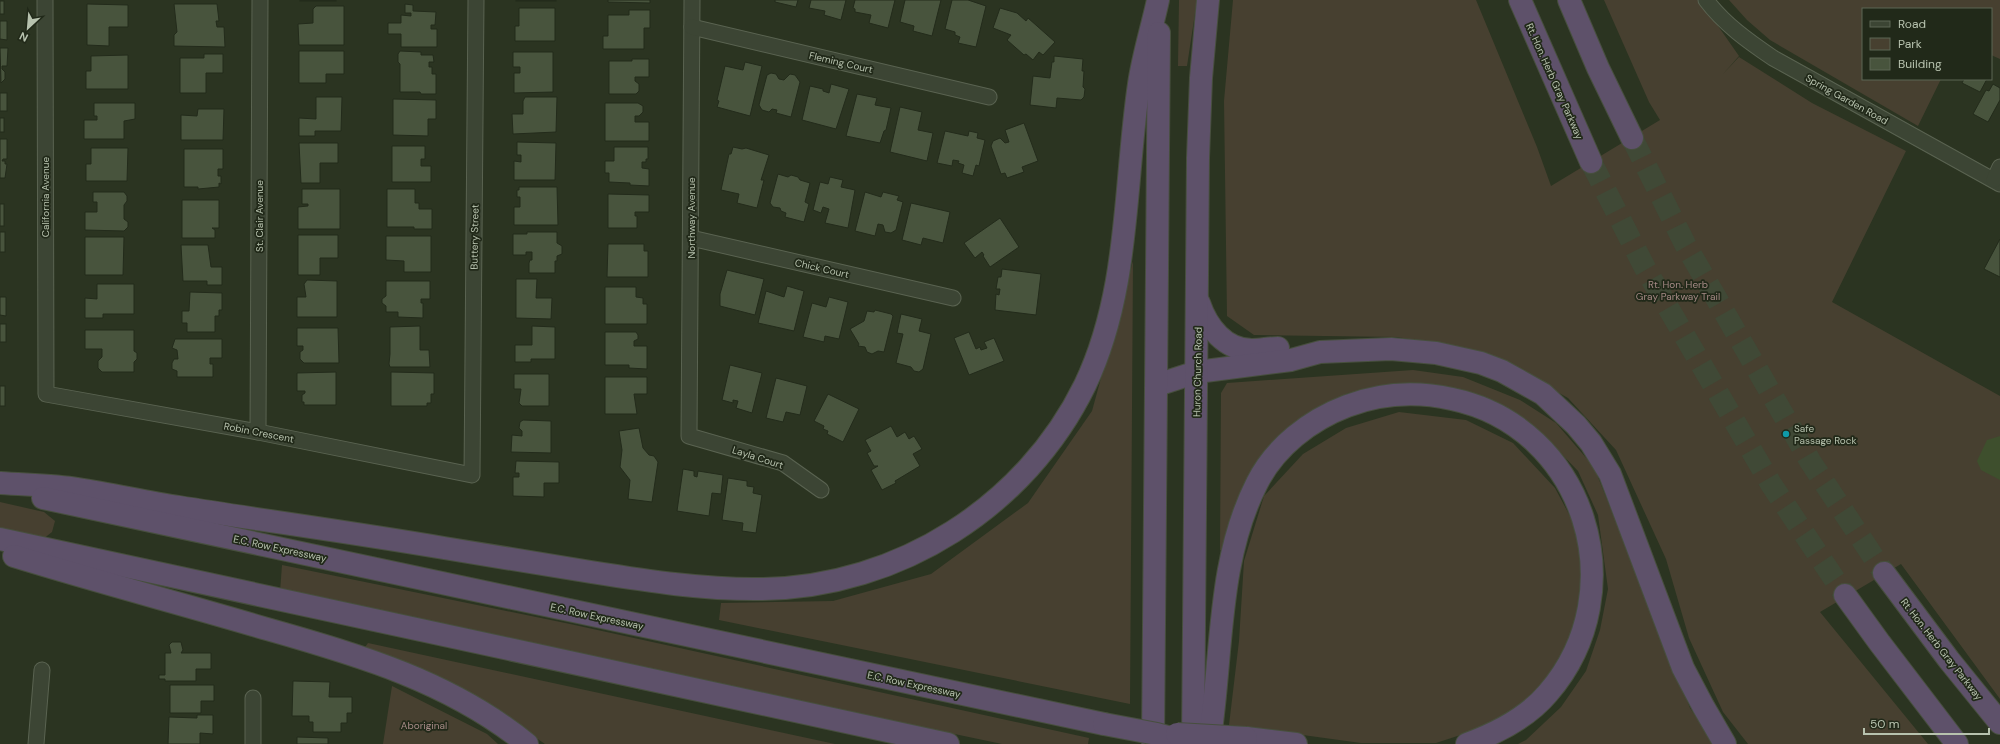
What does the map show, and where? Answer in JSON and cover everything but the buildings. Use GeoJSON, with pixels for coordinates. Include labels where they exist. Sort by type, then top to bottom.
{"type":"FeatureCollection","features":[{"type":"Feature","properties":{"kind":"highway"},"geometry":{"type":"LineString","coordinates":[[1159,0],[1157,385],[1152,740],[1246,738],[1296,744]]}},
{"type":"Feature","properties":{"kind":"highway"},"geometry":{"type":"LineString","coordinates":[[0,483],[77,489],[165,505],[411,542],[688,587],[767,589],[809,585],[847,578],[878,568],[947,537],[975,518],[1006,492],[1028,470],[1052,440],[1070,412],[1085,384],[1106,330],[1117,284],[1122,253],[1139,82],[1159,0]]}},
{"type":"Feature","properties":{"kind":"highway","name":"Huron Church Road"},"geometry":{"type":"LineString","coordinates":[[1193,744],[1200,86],[1208,0]]}},
{"type":"Feature","properties":{"kind":"highway","name":"Rt. Hon. Herb Gray Parkway"},"geometry":{"type":"LineString","coordinates":[[1520,0],[1591,162]]}},
{"type":"Feature","properties":{"kind":"highway"},"geometry":{"type":"LineString","coordinates":[[1569,0],[1598,68],[1632,138]]}},
{"type":"Feature","properties":{"kind":"highway"},"geometry":{"type":"LineString","coordinates":[[1198,298],[1207,322],[1218,336],[1235,346],[1252,350],[1289,347],[1320,352],[1391,349],[1436,353],[1458,357],[1502,371],[1542,394],[1560,409],[1591,443],[1610,474],[1684,668],[1703,706],[1725,744]]}},
{"type":"Feature","properties":{"kind":"highway"},"geometry":{"type":"LineString","coordinates":[[1157,385],[1197,372],[1291,360],[1320,352]]}},
{"type":"Feature","properties":{"kind":"highway"},"geometry":{"type":"LineString","coordinates":[[1209,744],[1229,570],[1240,525],[1258,480],[1288,442],[1308,425],[1326,415],[1359,402],[1381,396],[1420,394],[1467,402],[1487,410],[1524,433],[1542,448],[1572,489],[1583,514],[1589,538],[1593,566],[1592,596],[1580,644],[1564,672],[1548,694],[1531,710],[1509,726],[1467,744]]}},
{"type":"Feature","properties":{"kind":"highway","name":"E.C. Row Expressway"},"geometry":{"type":"LineString","coordinates":[[0,488],[1104,724],[1152,740],[1193,744]]}},
{"type":"Feature","properties":{"kind":"highway"},"geometry":{"type":"LineString","coordinates":[[0,539],[948,744]]}},
{"type":"Feature","properties":{"kind":"highway"},"geometry":{"type":"LineString","coordinates":[[0,551],[305,640],[400,670],[481,711],[527,744]]}},
{"type":"Feature","properties":{"kind":"highway","name":"Rt. Hon. Herb Gray Parkway"},"geometry":{"type":"LineString","coordinates":[[1884,573],[1949,660],[2000,724]]}},
{"type":"Feature","properties":{"kind":"highway"},"geometry":{"type":"LineString","coordinates":[[1845,595],[1957,744]]}},
{"type":"Feature","properties":{"kind":"street","name":"California Avenue"},"geometry":{"type":"LineString","coordinates":[[46,0],[46,394]]}},
{"type":"Feature","properties":{"kind":"street","name":"St. Clair Avenue"},"geometry":{"type":"LineString","coordinates":[[258,432],[260,0]]}},
{"type":"Feature","properties":{"kind":"street","name":"Buttery Street"},"geometry":{"type":"LineString","coordinates":[[472,475],[476,0]]}},
{"type":"Feature","properties":{"kind":"street","name":"Northway Avenue"},"geometry":{"type":"LineString","coordinates":[[689,436],[692,0]]}},
{"type":"Feature","properties":{"kind":"street","name":"Spring Garden Road"},"geometry":{"type":"LineString","coordinates":[[1706,0],[1716,13],[1745,39],[1773,58],[1998,177]]}},
{"type":"Feature","properties":{"kind":"street","name":"Fleming Court"},"geometry":{"type":"LineString","coordinates":[[692,27],[989,97]]}},
{"type":"Feature","properties":{"kind":"street","name":"Chick Court"},"geometry":{"type":"LineString","coordinates":[[691,238],[952,298]]}},
{"type":"Feature","properties":{"kind":"street","name":"Robin Crescent"},"geometry":{"type":"LineString","coordinates":[[46,394],[258,432],[472,475]]}},
{"type":"Feature","properties":{"kind":"street","name":"Layla Court"},"geometry":{"type":"LineString","coordinates":[[689,436],[783,463],[821,490]]}},
{"type":"Feature","properties":{"kind":"street"},"geometry":{"type":"LineString","coordinates":[[36,744],[42,670]]}},
{"type":"Feature","properties":{"kind":"street"},"geometry":{"type":"LineString","coordinates":[[253,698],[253,744]]}},
{"type":"Feature","properties":{"kind":"green space"},"geometry":{"type":"Polygon","coordinates":[[[1179,0],[1197,0],[1187,66],[1178,66],[1179,0]]]}},
{"type":"Feature","properties":{"kind":"green space","name":"Rt. Hon. Herb Gray Parkway Trail"},"geometry":{"type":"Polygon","coordinates":[[[1233,0],[1476,0],[1537,147],[1551,186],[1660,120],[1649,102],[1604,0],[1700,0],[1739,56],[1723,74],[1739,57],[1812,103],[1906,151],[1832,302],[2000,396],[2000,699],[1901,564],[1820,612],[1928,744],[1748,744],[1723,712],[1689,638],[1666,559],[1616,450],[1568,398],[1487,353],[1397,337],[1254,335],[1227,316],[1224,101],[1233,0]]]}},
{"type":"Feature","properties":{"kind":"green space"},"geometry":{"type":"Polygon","coordinates":[[[1729,0],[2000,0],[2000,59],[1992,55],[1992,8],[1862,8],[1862,80],[1941,80],[1918,126],[1770,40],[1747,20],[1729,0]]]}},
{"type":"Feature","properties":{"kind":"green space"},"geometry":{"type":"Polygon","coordinates":[[[1133,261],[1130,704],[719,620],[721,603],[833,601],[931,574],[1028,503],[1092,411],[1133,261]]]}},
{"type":"Feature","properties":{"kind":"green space"},"geometry":{"type":"Polygon","coordinates":[[[1413,370],[1463,377],[1520,400],[1556,423],[1594,467],[1690,708],[1714,744],[1518,744],[1526,740],[1561,707],[1586,671],[1600,630],[1608,589],[1598,515],[1578,471],[1541,433],[1400,388],[1348,393],[1300,420],[1226,553],[1220,550],[1221,393],[1227,383],[1413,370]]]}},
{"type":"Feature","properties":{"kind":"green space"},"geometry":{"type":"Polygon","coordinates":[[[1399,412],[1466,420],[1513,443],[1555,488],[1578,531],[1582,579],[1572,638],[1536,693],[1494,724],[1436,743],[1361,743],[1229,725],[1239,641],[1244,561],[1264,496],[1303,454],[1346,428],[1399,412]]]}},
{"type":"Feature","properties":{"kind":"green space"},"geometry":{"type":"Polygon","coordinates":[[[0,502],[44,512],[55,521],[52,532],[43,539],[0,531],[0,502]]]}},
{"type":"Feature","properties":{"kind":"green space"},"geometry":{"type":"Polygon","coordinates":[[[282,565],[570,624],[1089,738],[1088,744],[1002,744],[280,592],[282,565]]]}},
{"type":"Feature","properties":{"kind":"green space"},"geometry":{"type":"Polygon","coordinates":[[[368,643],[835,744],[545,744],[488,705],[363,650],[368,643]]]}},
{"type":"Feature","properties":{"kind":"green space","name":"Aboriginal"},"geometry":{"type":"Polygon","coordinates":[[[392,686],[487,734],[498,744],[383,744],[392,686]]]}},
{"type":"Feature","properties":{"kind":"shaded area"},"geometry":{"type":"Polygon","coordinates":[[[2000,436],[2000,480],[1981,470],[1977,461],[1987,440],[2000,436]]]}},
{"type":"Feature","properties":{"kind":"tunnel"},"geometry":{"type":"LineString","coordinates":[[1632,138],[1685,244],[1810,461],[1884,573]]}},
{"type":"Feature","properties":{"kind":"tunnel"},"geometry":{"type":"LineString","coordinates":[[1591,162],[1645,268],[1771,484],[1845,595]]}},
{"type":"Feature","properties":{"kind":"place","name":"Safe Passage Rock"},"geometry":{"type":"Point","coordinates":[1786,434]}}]}
